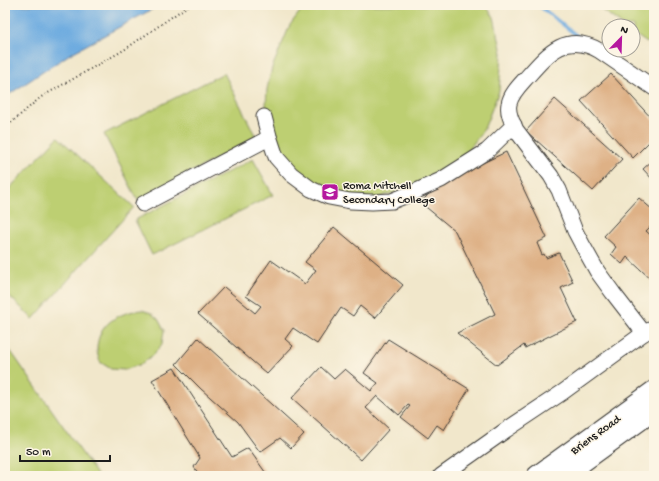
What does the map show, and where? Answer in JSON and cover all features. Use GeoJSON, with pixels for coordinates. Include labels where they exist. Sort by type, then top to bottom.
{"type":"FeatureCollection","features":[{"type":"Feature","properties":{"kind":"main road","name":"Briens Road"},"geometry":{"type":"LineString","coordinates":[[540,475],[654,391]]}},
{"type":"Feature","properties":{"kind":"main road","name":"Briens Road"},"geometry":{"type":"LineString","coordinates":[[563,476],[654,410]]}},
{"type":"Feature","properties":{"kind":"lane"},"geometry":{"type":"LineString","coordinates":[[441,476],[649,331],[613,293],[597,271],[575,231],[559,190],[551,176],[511,121],[508,104],[511,97],[544,59],[554,50],[562,46],[576,43],[585,44],[595,48],[654,88]]}},
{"type":"Feature","properties":{"kind":"lane"},"geometry":{"type":"LineString","coordinates":[[264,117],[269,138],[276,157],[291,174],[310,189],[329,196],[372,202],[392,201],[441,180],[487,151],[514,126]]}},
{"type":"Feature","properties":{"kind":"lane"},"geometry":{"type":"LineString","coordinates":[[143,204],[269,138]]}},
{"type":"Feature","properties":{"kind":"path"},"geometry":{"type":"LineString","coordinates":[[5,128],[41,97],[124,50],[189,5]]}},
{"type":"Feature","properties":{"kind":"green space"},"geometry":{"type":"Polygon","coordinates":[[[305,5],[485,5],[494,17],[502,53],[499,91],[484,129],[465,155],[443,176],[375,199],[335,195],[301,178],[281,156],[267,115],[267,89],[272,68],[290,25],[305,5]]]}},
{"type":"Feature","properties":{"kind":"green space"},"geometry":{"type":"Polygon","coordinates":[[[595,5],[654,5],[654,33],[647,43],[641,39],[641,18],[613,18],[595,5]]]}},
{"type":"Feature","properties":{"kind":"green space"},"geometry":{"type":"Polygon","coordinates":[[[224,73],[256,137],[138,201],[104,134],[224,73]]]}},
{"type":"Feature","properties":{"kind":"green space"},"geometry":{"type":"Polygon","coordinates":[[[58,137],[134,207],[33,319],[5,292],[5,193],[58,137]]]}},
{"type":"Feature","properties":{"kind":"green space"},"geometry":{"type":"Polygon","coordinates":[[[253,159],[273,195],[152,255],[135,220],[253,159]]]}},
{"type":"Feature","properties":{"kind":"green space"},"geometry":{"type":"Polygon","coordinates":[[[142,310],[151,313],[158,319],[164,330],[162,344],[153,355],[141,364],[125,370],[111,369],[100,362],[97,352],[98,341],[105,326],[125,313],[142,310]]]}},
{"type":"Feature","properties":{"kind":"green space"},"geometry":{"type":"Polygon","coordinates":[[[5,343],[98,476],[5,476],[5,343]]]}},
{"type":"Feature","properties":{"kind":"water"},"geometry":{"type":"Polygon","coordinates":[[[5,5],[160,5],[70,54],[5,97],[5,5]]]}},
{"type":"Feature","properties":{"kind":"building"},"geometry":{"type":"Polygon","coordinates":[[[611,74],[654,121],[654,137],[633,158],[581,101],[611,74]]]}},
{"type":"Feature","properties":{"kind":"building"},"geometry":{"type":"Polygon","coordinates":[[[555,99],[622,159],[593,191],[526,131],[555,99]]]}},
{"type":"Feature","properties":{"kind":"building"},"geometry":{"type":"Polygon","coordinates":[[[506,152],[547,238],[537,243],[542,255],[544,254],[546,258],[559,253],[573,282],[561,288],[577,322],[525,348],[524,345],[497,365],[457,333],[495,314],[455,231],[421,203],[436,185],[506,152]]]}},
{"type":"Feature","properties":{"kind":"building"},"geometry":{"type":"Polygon","coordinates":[[[654,159],[654,181],[643,169],[654,159]]]}},
{"type":"Feature","properties":{"kind":"building"},"geometry":{"type":"Polygon","coordinates":[[[639,198],[654,211],[654,223],[646,231],[654,238],[654,282],[627,257],[622,264],[611,254],[616,247],[604,236],[639,198]]]}},
{"type":"Feature","properties":{"kind":"building"},"geometry":{"type":"Polygon","coordinates":[[[334,227],[403,285],[375,318],[360,306],[353,316],[341,308],[317,344],[293,328],[285,339],[293,346],[267,374],[198,314],[224,287],[255,313],[261,306],[246,296],[271,260],[305,284],[316,270],[305,262],[334,227]]]}},
{"type":"Feature","properties":{"kind":"building"},"geometry":{"type":"Polygon","coordinates":[[[198,338],[304,434],[291,448],[280,438],[260,452],[238,422],[176,364],[198,338]]]}},
{"type":"Feature","properties":{"kind":"building"},"geometry":{"type":"Polygon","coordinates":[[[388,339],[469,389],[444,430],[437,425],[428,438],[401,417],[410,406],[408,405],[399,415],[377,396],[366,408],[389,429],[361,460],[292,398],[321,367],[334,379],[345,369],[371,391],[378,383],[364,373],[388,339]]]}},
{"type":"Feature","properties":{"kind":"building"},"geometry":{"type":"Polygon","coordinates":[[[174,368],[232,457],[248,448],[268,476],[200,476],[194,467],[200,458],[152,380],[174,368]]]}},
{"type":"Feature","properties":{"kind":"waterway"},"geometry":{"type":"LineString","coordinates":[[538,5],[581,39]]}},
{"type":"Feature","properties":{"kind":"place","name":"Roma Mitchell Secondary College"},"geometry":{"type":"Point","coordinates":[330,192]}}]}
